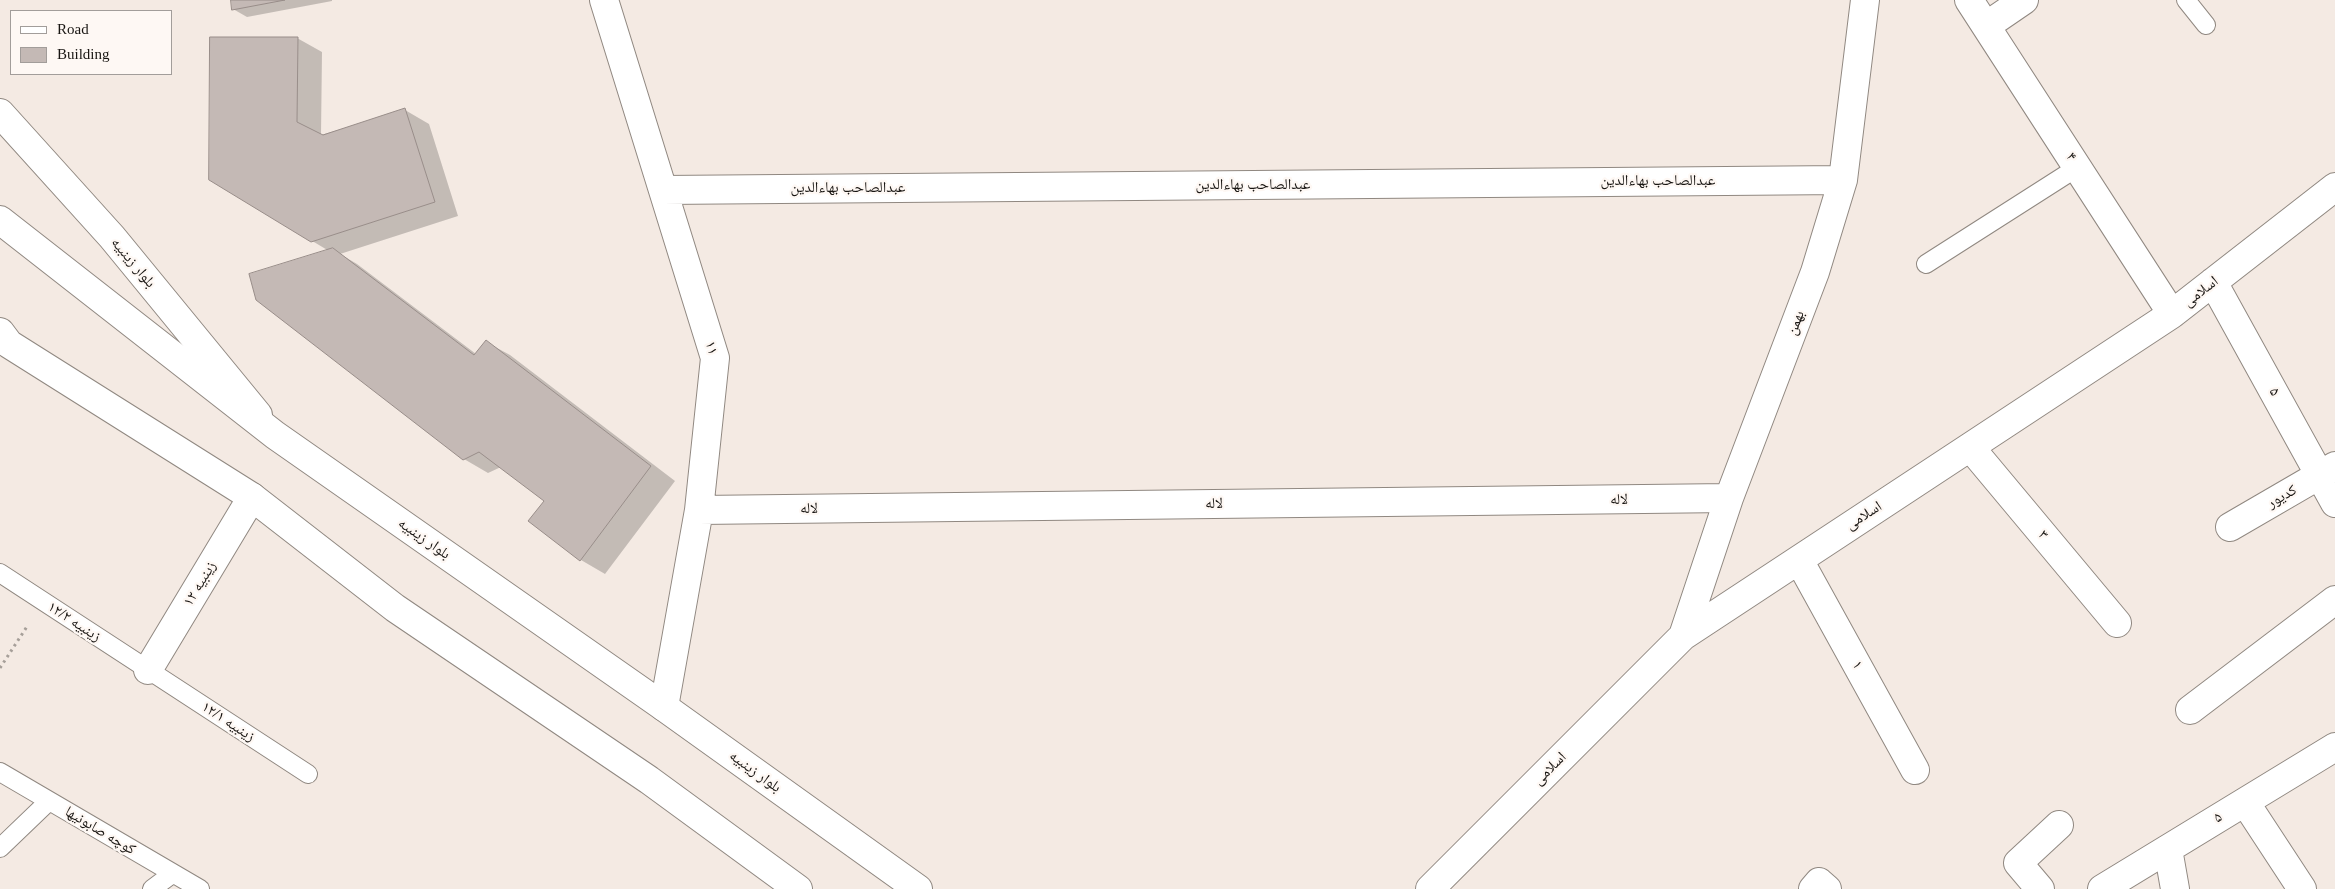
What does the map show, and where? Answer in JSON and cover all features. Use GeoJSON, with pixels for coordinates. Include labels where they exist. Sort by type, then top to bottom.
{"type":"FeatureCollection","features":[{"type":"Feature","properties":{"kind":"street","name":"۱۱"},"geometry":{"type":"LineString","coordinates":[[604,0],[715,358],[699,510],[664,707]]}},
{"type":"Feature","properties":{"kind":"street","name":"بهمن"},"geometry":{"type":"LineString","coordinates":[[1683,636],[1729,498],[1815,272],[1843,180],[1865,0]]}},
{"type":"Feature","properties":{"kind":"street","name":"۴"},"geometry":{"type":"LineString","coordinates":[[1969,0],[2172,314]]}},
{"type":"Feature","properties":{"kind":"street"},"geometry":{"type":"LineString","coordinates":[[1986,26],[2024,0]]}},
{"type":"Feature","properties":{"kind":"street","name":"بلوار زینبیه"},"geometry":{"type":"LineString","coordinates":[[0,112],[112,237],[274,435],[664,707],[918,889]]}},
{"type":"Feature","properties":{"kind":"street","name":"عبدالصاحب بهاءالدین"},"geometry":{"type":"LineString","coordinates":[[663,190],[1843,180]]}},
{"type":"Feature","properties":{"kind":"street","name":"اسلامی"},"geometry":{"type":"LineString","coordinates":[[1430,889],[1683,636],[2172,314],[2335,187]]}},
{"type":"Feature","properties":{"kind":"street"},"geometry":{"type":"LineString","coordinates":[[0,220],[274,435]]}},
{"type":"Feature","properties":{"kind":"street","name":"۵"},"geometry":{"type":"LineString","coordinates":[[2213,282],[2327,470],[2335,503]]}},
{"type":"Feature","properties":{"kind":"street"},"geometry":{"type":"LineString","coordinates":[[3,338],[252,497],[395,608],[649,780],[798,889]]}},
{"type":"Feature","properties":{"kind":"street","name":"۳"},"geometry":{"type":"LineString","coordinates":[[1970,447],[2117,623]]}},
{"type":"Feature","properties":{"kind":"street","name":"کدیور"},"geometry":{"type":"LineString","coordinates":[[2230,527],[2327,470]]}},
{"type":"Feature","properties":{"kind":"street","name":"زینبیه ۱۲"},"geometry":{"type":"LineString","coordinates":[[148,670],[252,497]]}},
{"type":"Feature","properties":{"kind":"street","name":"لاله"},"geometry":{"type":"LineString","coordinates":[[699,510],[1729,498]]}},
{"type":"Feature","properties":{"kind":"street","name":"۱"},"geometry":{"type":"LineString","coordinates":[[1799,560],[1915,770]]}},
{"type":"Feature","properties":{"kind":"street"},"geometry":{"type":"LineString","coordinates":[[2190,710],[2335,600]]}},
{"type":"Feature","properties":{"kind":"street","name":"۵"},"geometry":{"type":"LineString","coordinates":[[2102,889],[2335,747]]}},
{"type":"Feature","properties":{"kind":"street"},"geometry":{"type":"LineString","coordinates":[[2245,802],[2302,889]]}},
{"type":"Feature","properties":{"kind":"street"},"geometry":{"type":"LineString","coordinates":[[2040,889],[2018,863],[2060,825]]}},
{"type":"Feature","properties":{"kind":"street"},"geometry":{"type":"LineString","coordinates":[[2168,849],[2175,889]]}},
{"type":"Feature","properties":{"kind":"street"},"geometry":{"type":"LineString","coordinates":[[1813,889],[1819,882],[1827,889]]}},
{"type":"Feature","properties":{"kind":"lane"},"geometry":{"type":"LineString","coordinates":[[2186,0],[2206,25]]}},
{"type":"Feature","properties":{"kind":"lane"},"geometry":{"type":"LineString","coordinates":[[1926,264],[2078,167]]}},
{"type":"Feature","properties":{"kind":"lane","name":"زینبیه ۱۲/۲"},"geometry":{"type":"LineString","coordinates":[[0,573],[148,670]]}},
{"type":"Feature","properties":{"kind":"lane","name":"زینبیه ۱۲/۱"},"geometry":{"type":"LineString","coordinates":[[148,670],[308,774]]}},
{"type":"Feature","properties":{"kind":"lane","name":"کوچه صابونیها"},"geometry":{"type":"LineString","coordinates":[[0,772],[200,889]]}},
{"type":"Feature","properties":{"kind":"lane"},"geometry":{"type":"LineString","coordinates":[[0,848],[50,801]]}},
{"type":"Feature","properties":{"kind":"lane"},"geometry":{"type":"LineString","coordinates":[[152,889],[172,874]]}},
{"type":"Feature","properties":{"kind":"path"},"geometry":{"type":"LineString","coordinates":[[0,668],[44,601]]}},
{"type":"Feature","properties":{"kind":"building"},"geometry":{"type":"Polygon","coordinates":[[[231,0],[285,0],[232,10],[231,0]]]}},
{"type":"Feature","properties":{"kind":"building"},"geometry":{"type":"Polygon","coordinates":[[[210,37],[298,37],[297,122],[323,135],[405,108],[435,202],[311,242],[209,180],[210,37]]]}},
{"type":"Feature","properties":{"kind":"building"},"geometry":{"type":"Polygon","coordinates":[[[333,248],[474,355],[486,340],[651,466],[580,561],[528,521],[544,501],[479,452],[463,460],[256,300],[249,274],[333,248]]]}}]}
